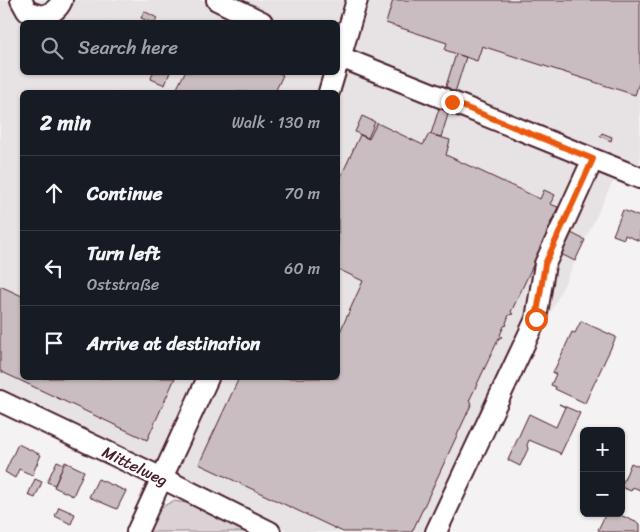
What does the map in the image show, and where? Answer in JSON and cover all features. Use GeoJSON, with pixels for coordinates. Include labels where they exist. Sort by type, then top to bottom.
{"type":"FeatureCollection","features":[{"type":"Feature","properties":{"kind":"street"},"geometry":{"type":"LineString","coordinates":[[20,0],[27,11],[41,16],[54,12],[62,0]]}},
{"type":"Feature","properties":{"kind":"street"},"geometry":{"type":"LineString","coordinates":[[218,0],[258,20]]}},
{"type":"Feature","properties":{"kind":"street"},"geometry":{"type":"LineString","coordinates":[[340,56],[357,0]]}},
{"type":"Feature","properties":{"kind":"street"},"geometry":{"type":"LineString","coordinates":[[340,64],[447,100],[640,178]]}},
{"type":"Feature","properties":{"kind":"street"},"geometry":{"type":"LineString","coordinates":[[330,90],[334,75]]}},
{"type":"Feature","properties":{"kind":"street"},"geometry":{"type":"LineString","coordinates":[[436,532],[536,319],[545,264],[593,159]]}},
{"type":"Feature","properties":{"kind":"street"},"geometry":{"type":"LineString","coordinates":[[137,532],[207,380]]}},
{"type":"Feature","properties":{"kind":"street","name":"Mittelweg"},"geometry":{"type":"LineString","coordinates":[[0,401],[270,532]]}},
{"type":"Feature","properties":{"kind":"shaded area"},"geometry":{"type":"Polygon","coordinates":[[[0,0],[640,0],[640,177],[612,183],[447,532],[291,532],[144,458],[0,392],[0,0]]]}},
{"type":"Feature","properties":{"kind":"shaded area"},"geometry":{"type":"Polygon","coordinates":[[[173,501],[187,503],[245,532],[149,532],[160,508],[173,501]]]}},
{"type":"Feature","properties":{"kind":"building"},"geometry":{"type":"Polygon","coordinates":[[[393,0],[640,0],[640,80],[635,95],[482,46],[477,61],[445,50],[447,43],[386,23],[393,0]]]}},
{"type":"Feature","properties":{"kind":"building"},"geometry":{"type":"Polygon","coordinates":[[[144,11],[157,18],[156,20],[146,20],[141,18],[144,11]]]}},
{"type":"Feature","properties":{"kind":"building"},"geometry":{"type":"Polygon","coordinates":[[[456,54],[466,57],[441,137],[431,134],[456,54]]]}},
{"type":"Feature","properties":{"kind":"building"},"geometry":{"type":"Polygon","coordinates":[[[152,75],[169,75],[165,85],[151,79],[152,75]]]}},
{"type":"Feature","properties":{"kind":"building"},"geometry":{"type":"Polygon","coordinates":[[[184,75],[283,75],[276,90],[176,90],[184,75]]]}},
{"type":"Feature","properties":{"kind":"building"},"geometry":{"type":"Polygon","coordinates":[[[362,116],[375,122],[368,138],[355,132],[362,116]]]}},
{"type":"Feature","properties":{"kind":"building"},"geometry":{"type":"Polygon","coordinates":[[[377,123],[423,145],[429,134],[450,140],[446,155],[540,199],[544,190],[555,195],[550,204],[558,207],[550,224],[552,225],[511,312],[513,314],[509,315],[507,325],[504,326],[500,335],[502,337],[499,338],[469,401],[472,403],[412,532],[343,532],[199,464],[238,380],[340,380],[340,332],[363,281],[340,270],[340,179],[360,135],[369,139],[377,123]]]}},
{"type":"Feature","properties":{"kind":"building"},"geometry":{"type":"Polygon","coordinates":[[[602,133],[612,137],[611,141],[600,136],[602,133]]]}},
{"type":"Feature","properties":{"kind":"building"},"geometry":{"type":"Polygon","coordinates":[[[623,210],[640,217],[640,241],[625,235],[624,239],[613,235],[623,210]]]}},
{"type":"Feature","properties":{"kind":"building"},"geometry":{"type":"Polygon","coordinates":[[[571,233],[585,240],[575,261],[561,254],[571,233]]]}},
{"type":"Feature","properties":{"kind":"building"},"geometry":{"type":"Polygon","coordinates":[[[0,286],[20,295],[20,380],[174,380],[147,440],[0,371],[0,286]]]}},
{"type":"Feature","properties":{"kind":"building"},"geometry":{"type":"Polygon","coordinates":[[[581,321],[616,337],[585,403],[555,389],[556,387],[551,385],[556,374],[553,373],[572,332],[575,333],[581,321]]]}},
{"type":"Feature","properties":{"kind":"building"},"geometry":{"type":"Polygon","coordinates":[[[559,404],[580,413],[560,455],[560,453],[529,440],[528,449],[520,466],[508,460],[529,414],[556,427],[565,407],[559,404]]]}},
{"type":"Feature","properties":{"kind":"building"},"geometry":{"type":"Polygon","coordinates":[[[18,444],[41,455],[32,475],[19,469],[15,478],[5,472],[18,444]]]}},
{"type":"Feature","properties":{"kind":"building"},"geometry":{"type":"Polygon","coordinates":[[[57,461],[64,464],[55,485],[47,482],[57,461]]]}},
{"type":"Feature","properties":{"kind":"building"},"geometry":{"type":"Polygon","coordinates":[[[65,462],[84,471],[73,496],[54,487],[65,462]]]}},
{"type":"Feature","properties":{"kind":"building"},"geometry":{"type":"Polygon","coordinates":[[[631,463],[640,467],[640,490],[633,487],[631,491],[625,489],[625,477],[631,463]]]}},
{"type":"Feature","properties":{"kind":"building"},"geometry":{"type":"Polygon","coordinates":[[[35,479],[42,482],[35,498],[28,495],[35,479]]]}},
{"type":"Feature","properties":{"kind":"building"},"geometry":{"type":"Polygon","coordinates":[[[98,479],[126,491],[117,509],[89,497],[98,479]]]}},
{"type":"Feature","properties":{"kind":"building"},"geometry":{"type":"Polygon","coordinates":[[[59,507],[75,514],[71,524],[55,516],[59,507]]]}},
{"type":"Feature","properties":{"kind":"building"},"geometry":{"type":"Polygon","coordinates":[[[604,517],[625,517],[640,524],[640,532],[603,532],[598,530],[604,517]]]}},
{"type":"Feature","properties":{"kind":"route"},"geometry":{"type":"LineString","coordinates":[[452,102],[593,159],[545,264],[536,319]]}}]}
